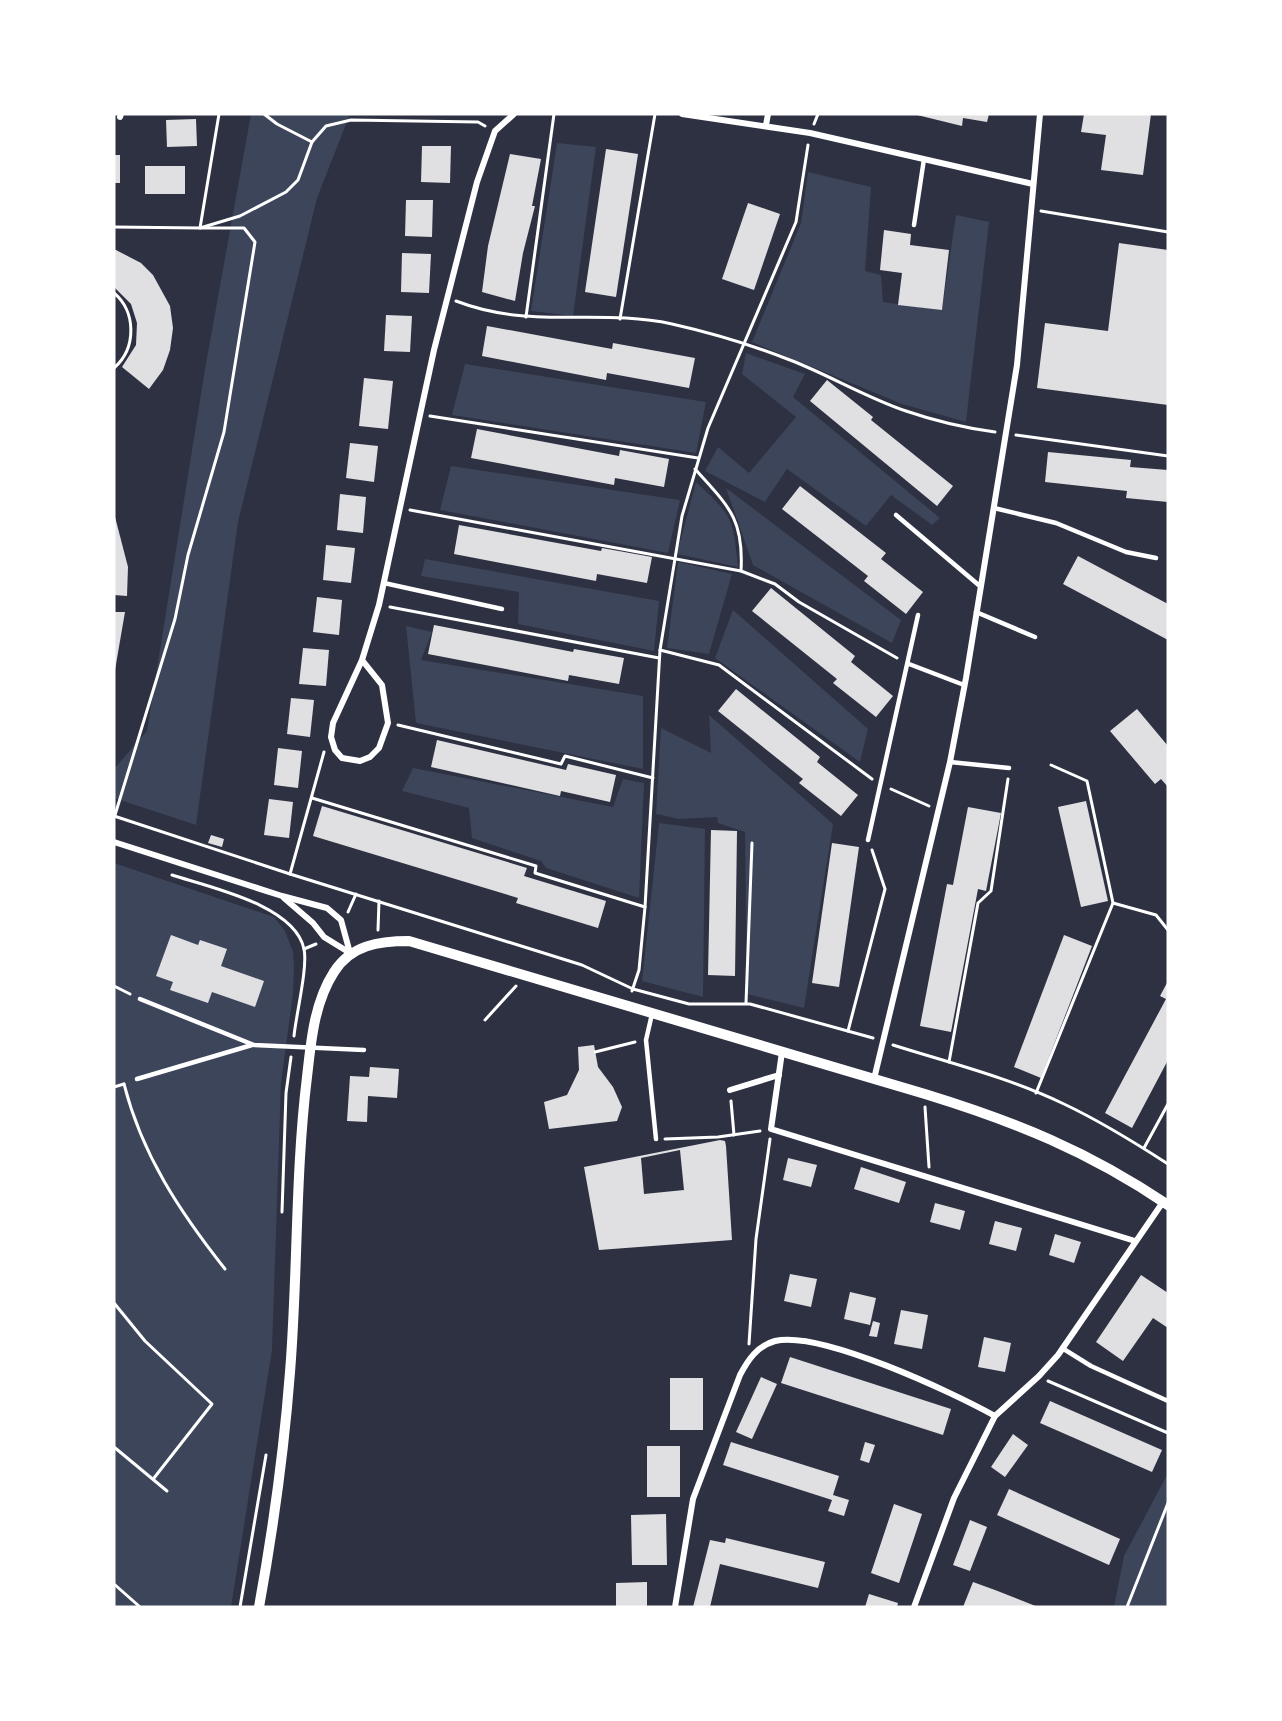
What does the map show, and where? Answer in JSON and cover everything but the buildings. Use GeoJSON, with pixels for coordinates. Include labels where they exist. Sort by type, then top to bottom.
{"type":"FeatureCollection","features":[{"type":"Feature","properties":{"kind":"street"},"geometry":{"type":"LineString","coordinates":[[362,660],[382,685],[388,723],[379,748],[370,757],[360,761],[342,758],[335,750],[331,737],[333,723],[362,660],[379,605],[446,297],[477,182],[495,131],[514,114]]}},
{"type":"Feature","properties":{"kind":"street"},"geometry":{"type":"LineString","coordinates":[[682,114],[810,133],[1033,184]]}},
{"type":"Feature","properties":{"kind":"street"},"geometry":{"type":"LineString","coordinates":[[766,125],[768,114]]}},
{"type":"Feature","properties":{"kind":"street"},"geometry":{"type":"LineString","coordinates":[[874,1079],[950,762],[981,587],[1017,365],[1030,210],[1041,114]]}},
{"type":"Feature","properties":{"kind":"street"},"geometry":{"type":"LineString","coordinates":[[114,842],[282,896],[327,908],[341,920],[350,953]]}},
{"type":"Feature","properties":{"kind":"street"},"geometry":{"type":"LineString","coordinates":[[282,896],[313,923],[324,937],[350,953]]}},
{"type":"Feature","properties":{"kind":"street"},"geometry":{"type":"LineString","coordinates":[[259,1607],[290,1372],[299,1154],[310,1049],[321,999],[335,970],[350,953],[378,941],[409,941],[1006,1119],[1052,1138],[1105,1166],[1166,1204],[1135,1241],[1062,1348],[1038,1376],[995,1416],[954,1498],[914,1607]]}},
{"type":"Feature","properties":{"kind":"street"},"geometry":{"type":"LineString","coordinates":[[782,1052],[771,1129],[1135,1241]]}},
{"type":"Feature","properties":{"kind":"street"},"geometry":{"type":"LineString","coordinates":[[730,1090],[779,1075]]}},
{"type":"Feature","properties":{"kind":"street"},"geometry":{"type":"LineString","coordinates":[[675,1607],[693,1499],[717,1431],[747,1361],[761,1347],[774,1341],[807,1340],[888,1367],[956,1394],[995,1416]]}},
{"type":"Feature","properties":{"kind":"lane"},"geometry":{"type":"LineString","coordinates":[[914,225],[924,159]]}},
{"type":"Feature","properties":{"kind":"lane"},"geometry":{"type":"LineString","coordinates":[[994,508],[1056,523],[1126,552],[1156,558]]}},
{"type":"Feature","properties":{"kind":"lane"},"geometry":{"type":"LineString","coordinates":[[896,514],[981,587]]}},
{"type":"Feature","properties":{"kind":"lane"},"geometry":{"type":"LineString","coordinates":[[384,583],[502,609]]}},
{"type":"Feature","properties":{"kind":"lane"},"geometry":{"type":"LineString","coordinates":[[976,612],[1035,637]]}},
{"type":"Feature","properties":{"kind":"lane"},"geometry":{"type":"LineString","coordinates":[[868,840],[909,664],[918,615]]}},
{"type":"Feature","properties":{"kind":"lane"},"geometry":{"type":"LineString","coordinates":[[909,664],[964,685]]}},
{"type":"Feature","properties":{"kind":"lane"},"geometry":{"type":"LineString","coordinates":[[950,762],[1009,768]]}},
{"type":"Feature","properties":{"kind":"lane"},"geometry":{"type":"LineString","coordinates":[[140,999],[254,1044],[310,1049],[364,1050]]}},
{"type":"Feature","properties":{"kind":"lane"},"geometry":{"type":"LineString","coordinates":[[652,1014],[646,1040],[656,1139]]}},
{"type":"Feature","properties":{"kind":"lane"},"geometry":{"type":"LineString","coordinates":[[137,1079],[254,1044]]}},
{"type":"Feature","properties":{"kind":"lane"},"geometry":{"type":"LineString","coordinates":[[1062,1348],[1091,1366],[1168,1401]]}},
{"type":"Feature","properties":{"kind":"path"},"geometry":{"type":"LineString","coordinates":[[200,228],[219,114]]}},
{"type":"Feature","properties":{"kind":"path"},"geometry":{"type":"LineString","coordinates":[[264,114],[277,124],[312,142]]}},
{"type":"Feature","properties":{"kind":"path"},"geometry":{"type":"LineString","coordinates":[[526,317],[554,114]]}},
{"type":"Feature","properties":{"kind":"path"},"geometry":{"type":"LineString","coordinates":[[620,319],[655,114]]}},
{"type":"Feature","properties":{"kind":"path"},"geometry":{"type":"LineString","coordinates":[[625,1006],[639,970],[645,907],[659,658],[673,558],[698,458],[743,344],[796,222],[810,133],[818,114]]}},
{"type":"Feature","properties":{"kind":"path"},"geometry":{"type":"LineString","coordinates":[[200,228],[240,216],[286,192],[298,180],[312,142],[326,126],[351,120],[478,122],[495,131]]}},
{"type":"Feature","properties":{"kind":"path"},"geometry":{"type":"LineString","coordinates":[[1030,210],[1168,232]]}},
{"type":"Feature","properties":{"kind":"path"},"geometry":{"type":"LineString","coordinates":[[114,227],[244,228],[255,242],[224,432],[188,555],[175,619],[114,816],[290,874],[582,965],[633,989],[689,1005],[746,1004],[848,1031],[949,1062],[1036,1093],[1081,1112],[1168,1164]]}},
{"type":"Feature","properties":{"kind":"path"},"geometry":{"type":"LineString","coordinates":[[114,292],[127,308],[131,332],[124,355],[114,368]]}},
{"type":"Feature","properties":{"kind":"path"},"geometry":{"type":"LineString","coordinates":[[446,297],[481,311],[526,317],[620,319],[669,323],[788,359],[904,411],[965,428],[1168,456]]}},
{"type":"Feature","properties":{"kind":"path"},"geometry":{"type":"LineString","coordinates":[[420,415],[698,458]]}},
{"type":"Feature","properties":{"kind":"path"},"geometry":{"type":"LineString","coordinates":[[695,469],[729,508],[739,526],[741,571]]}},
{"type":"Feature","properties":{"kind":"path"},"geometry":{"type":"LineString","coordinates":[[401,508],[741,571],[775,584],[799,602],[909,664]]}},
{"type":"Feature","properties":{"kind":"path"},"geometry":{"type":"LineString","coordinates":[[379,605],[659,658]]}},
{"type":"Feature","properties":{"kind":"path"},"geometry":{"type":"LineString","coordinates":[[660,650],[718,665],[881,784],[938,811]]}},
{"type":"Feature","properties":{"kind":"path"},"geometry":{"type":"LineString","coordinates":[[388,723],[561,764],[565,756],[653,778]]}},
{"type":"Feature","properties":{"kind":"path"},"geometry":{"type":"LineString","coordinates":[[290,874],[312,798],[319,762],[331,737]]}},
{"type":"Feature","properties":{"kind":"path"},"geometry":{"type":"LineString","coordinates":[[1036,1093],[1113,903],[1087,781],[1051,765]]}},
{"type":"Feature","properties":{"kind":"path"},"geometry":{"type":"LineString","coordinates":[[949,1062],[978,903],[991,891],[1009,768]]}},
{"type":"Feature","properties":{"kind":"path"},"geometry":{"type":"LineString","coordinates":[[312,798],[536,866],[535,873],[645,907]]}},
{"type":"Feature","properties":{"kind":"path"},"geometry":{"type":"LineString","coordinates":[[848,1031],[885,889],[868,840]]}},
{"type":"Feature","properties":{"kind":"path"},"geometry":{"type":"LineString","coordinates":[[746,1004],[752,843]]}},
{"type":"Feature","properties":{"kind":"path"},"geometry":{"type":"LineString","coordinates":[[171,874],[239,897],[281,915],[297,932],[304,949],[286,1093],[281,1221]]}},
{"type":"Feature","properties":{"kind":"path"},"geometry":{"type":"LineString","coordinates":[[378,941],[379,901]]}},
{"type":"Feature","properties":{"kind":"path"},"geometry":{"type":"LineString","coordinates":[[1113,903],[1156,915],[1168,930]]}},
{"type":"Feature","properties":{"kind":"path"},"geometry":{"type":"LineString","coordinates":[[485,1020],[525,976]]}},
{"type":"Feature","properties":{"kind":"path"},"geometry":{"type":"LineString","coordinates":[[114,986],[140,999]]}},
{"type":"Feature","properties":{"kind":"path"},"geometry":{"type":"LineString","coordinates":[[595,1052],[608,1047],[646,1040]]}},
{"type":"Feature","properties":{"kind":"path"},"geometry":{"type":"LineString","coordinates":[[124,1084],[131,1111],[160,1178],[190,1226],[225,1269]]}},
{"type":"Feature","properties":{"kind":"path"},"geometry":{"type":"LineString","coordinates":[[730,1090],[734,1135]]}},
{"type":"Feature","properties":{"kind":"path"},"geometry":{"type":"LineString","coordinates":[[924,1094],[930,1179]]}},
{"type":"Feature","properties":{"kind":"path"},"geometry":{"type":"LineString","coordinates":[[1144,1148],[1168,1104]]}},
{"type":"Feature","properties":{"kind":"path"},"geometry":{"type":"LineString","coordinates":[[656,1139],[734,1135],[771,1129],[756,1239],[747,1361]]}},
{"type":"Feature","properties":{"kind":"path"},"geometry":{"type":"LineString","coordinates":[[114,1303],[145,1341],[212,1404],[154,1478]]}},
{"type":"Feature","properties":{"kind":"path"},"geometry":{"type":"LineString","coordinates":[[1038,1376],[1168,1433]]}},
{"type":"Feature","properties":{"kind":"path"},"geometry":{"type":"LineString","coordinates":[[114,1447],[167,1491]]}},
{"type":"Feature","properties":{"kind":"path"},"geometry":{"type":"LineString","coordinates":[[240,1607],[267,1449]]}},
{"type":"Feature","properties":{"kind":"path"},"geometry":{"type":"LineString","coordinates":[[1127,1607],[1168,1503]]}},
{"type":"Feature","properties":{"kind":"path"},"geometry":{"type":"LineString","coordinates":[[114,1584],[140,1607]]}},
{"type":"Feature","properties":{"kind":"shaded area"},"geometry":{"type":"Polygon","coordinates":[[[251,114],[350,114],[317,198],[238,522],[196,825],[114,798],[114,769],[147,731],[205,369],[251,114]]]}},
{"type":"Feature","properties":{"kind":"shaded area"},"geometry":{"type":"Polygon","coordinates":[[[557,143],[596,147],[573,316],[531,311],[557,143]]]}},
{"type":"Feature","properties":{"kind":"shaded area"},"geometry":{"type":"Polygon","coordinates":[[[808,172],[871,187],[865,271],[881,275],[883,302],[942,310],[956,215],[989,222],[966,422],[902,404],[752,342],[801,223],[808,172]]]}},
{"type":"Feature","properties":{"kind":"shaded area"},"geometry":{"type":"Polygon","coordinates":[[[746,353],[805,374],[793,397],[940,518],[932,525],[891,495],[866,526],[787,469],[765,502],[705,471],[718,447],[749,473],[796,417],[742,374],[746,353]]]}},
{"type":"Feature","properties":{"kind":"shaded area"},"geometry":{"type":"Polygon","coordinates":[[[465,364],[706,402],[696,453],[452,415],[465,364]]]}},
{"type":"Feature","properties":{"kind":"shaded area"},"geometry":{"type":"Polygon","coordinates":[[[451,466],[680,500],[668,553],[440,510],[451,466]]]}},
{"type":"Feature","properties":{"kind":"shaded area"},"geometry":{"type":"Polygon","coordinates":[[[696,482],[717,502],[729,518],[738,567],[677,554],[696,482]]]}},
{"type":"Feature","properties":{"kind":"shaded area"},"geometry":{"type":"Polygon","coordinates":[[[726,488],[901,620],[892,643],[753,565],[726,488]]]}},
{"type":"Feature","properties":{"kind":"shaded area"},"geometry":{"type":"Polygon","coordinates":[[[425,559],[659,601],[654,651],[518,624],[519,592],[421,576],[425,559]]]}},
{"type":"Feature","properties":{"kind":"shaded area"},"geometry":{"type":"Polygon","coordinates":[[[678,562],[732,574],[709,654],[667,648],[678,562]]]}},
{"type":"Feature","properties":{"kind":"shaded area"},"geometry":{"type":"Polygon","coordinates":[[[733,610],[868,729],[860,762],[715,658],[733,610]]]}},
{"type":"Feature","properties":{"kind":"shaded area"},"geometry":{"type":"Polygon","coordinates":[[[406,626],[432,632],[421,660],[643,696],[643,769],[416,723],[406,626]]]}},
{"type":"Feature","properties":{"kind":"shaded area"},"geometry":{"type":"Polygon","coordinates":[[[709,715],[833,824],[804,1008],[747,994],[745,832],[718,823],[717,817],[679,819],[656,814],[661,728],[711,753],[709,715]]]}},
{"type":"Feature","properties":{"kind":"shaded area"},"geometry":{"type":"Polygon","coordinates":[[[413,768],[613,807],[623,779],[644,783],[639,898],[546,868],[541,861],[472,838],[469,808],[402,791],[413,768]]]}},
{"type":"Feature","properties":{"kind":"shaded area"},"geometry":{"type":"Polygon","coordinates":[[[659,823],[705,829],[703,997],[642,981],[659,823]]]}},
{"type":"Feature","properties":{"kind":"shaded area"},"geometry":{"type":"Polygon","coordinates":[[[114,863],[274,917],[285,931],[293,952],[293,994],[281,1083],[272,1350],[231,1607],[114,1607],[114,863]]]}},
{"type":"Feature","properties":{"kind":"shaded area"},"geometry":{"type":"Polygon","coordinates":[[[1168,1473],[1168,1607],[1114,1607],[1124,1556],[1168,1473]]]}}]}
